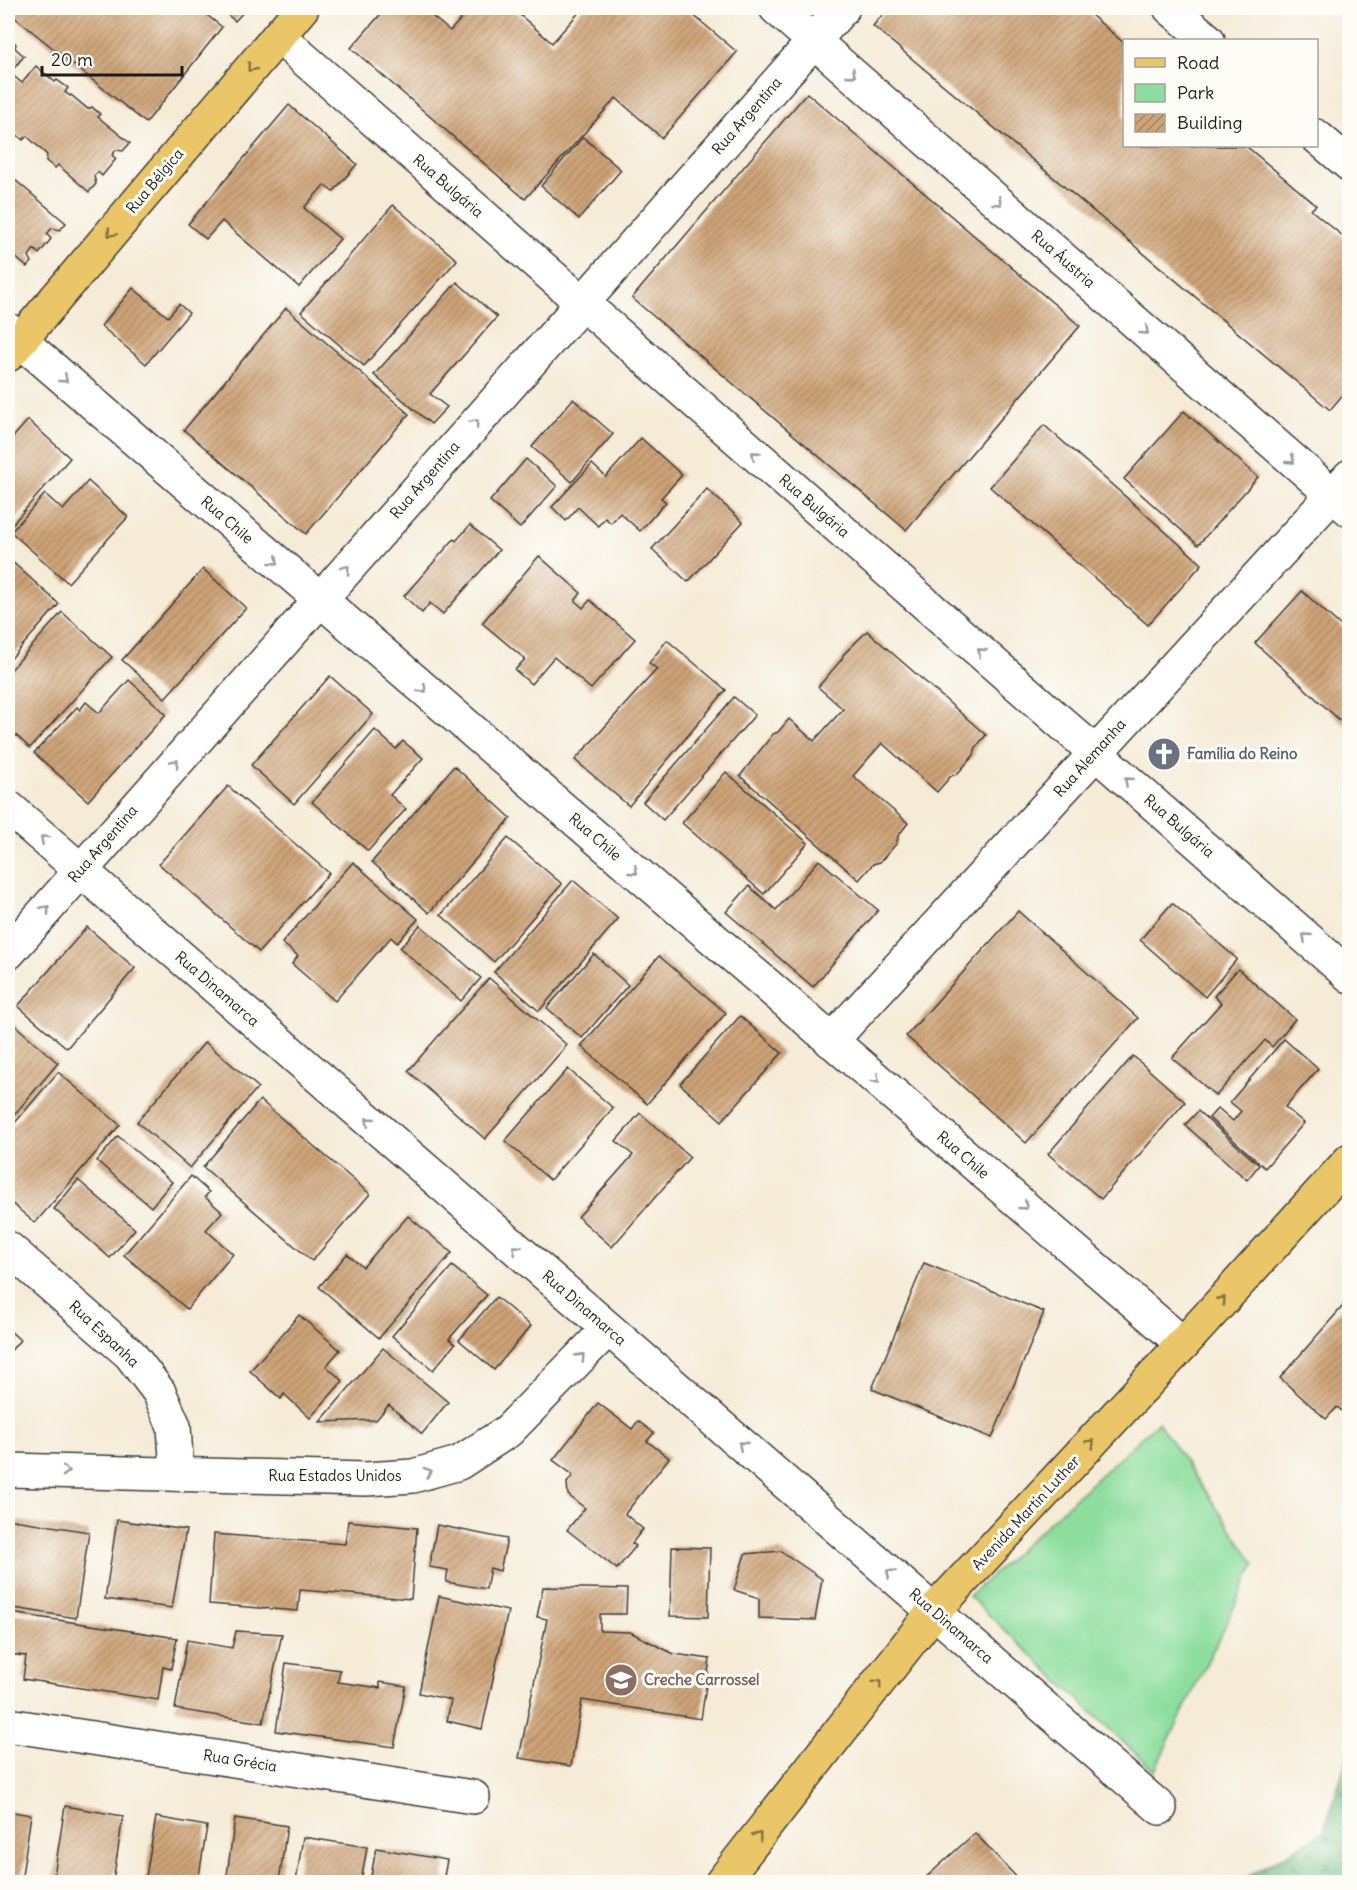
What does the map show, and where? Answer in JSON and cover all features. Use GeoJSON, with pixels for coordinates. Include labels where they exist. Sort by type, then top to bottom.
{"type":"FeatureCollection","features":[{"type":"Feature","properties":{"kind":"main road","name":"Rua Bélgica"},"geometry":{"type":"LineString","coordinates":[[12,342],[302,8]]}},
{"type":"Feature","properties":{"kind":"main road","name":"Avenida Martin Luther"},"geometry":{"type":"LineString","coordinates":[[722,1882],[934,1611],[1183,1344],[1350,1160]]}},
{"type":"Feature","properties":{"kind":"street","name":"Rua Áustria"},"geometry":{"type":"LineString","coordinates":[[776,8],[1344,494]]}},
{"type":"Feature","properties":{"kind":"street","name":"Rua Argentina"},"geometry":{"type":"LineString","coordinates":[[8,953],[843,8]]}},
{"type":"Feature","properties":{"kind":"street"},"geometry":{"type":"LineString","coordinates":[[1170,8],[1207,39]]}},
{"type":"Feature","properties":{"kind":"street","name":"Rua Bulgária"},"geometry":{"type":"LineString","coordinates":[[278,36],[1350,976]]}},
{"type":"Feature","properties":{"kind":"street"},"geometry":{"type":"LineString","coordinates":[[1318,137],[1350,165]]}},
{"type":"Feature","properties":{"kind":"street","name":"Rua Chile"},"geometry":{"type":"LineString","coordinates":[[12,342],[319,600],[1183,1344]]}},
{"type":"Feature","properties":{"kind":"street","name":"Rua Alemanha"},"geometry":{"type":"LineString","coordinates":[[831,1041],[1096,753],[1344,494]]}},
{"type":"Feature","properties":{"kind":"street","name":"Rua Dinamarca"},"geometry":{"type":"LineString","coordinates":[[8,807],[1160,1808]]}},
{"type":"Feature","properties":{"kind":"street","name":"Rua Espanha"},"geometry":{"type":"LineString","coordinates":[[8,1248],[130,1354],[159,1392],[174,1426],[177,1474]]}},
{"type":"Feature","properties":{"kind":"street","name":"Rua Estados Unidos"},"geometry":{"type":"LineString","coordinates":[[8,1470],[366,1479],[413,1476],[459,1463],[508,1431],[608,1329]]}},
{"type":"Feature","properties":{"kind":"street","name":"Rua Grécia"},"geometry":{"type":"LineString","coordinates":[[8,1725],[473,1797]]}},
{"type":"Feature","properties":{"kind":"green space"},"geometry":{"type":"Polygon","coordinates":[[[1158,1422],[1255,1564],[1154,1771],[969,1596],[1158,1422]]]}},
{"type":"Feature","properties":{"kind":"green space"},"geometry":{"type":"Polygon","coordinates":[[[1349,1751],[1349,1882],[1239,1882],[1324,1832],[1349,1751]]]}},
{"type":"Feature","properties":{"kind":"building"},"geometry":{"type":"Polygon","coordinates":[[[8,8],[198,8],[222,27],[146,123],[8,12],[8,8]]]}},
{"type":"Feature","properties":{"kind":"building"},"geometry":{"type":"Polygon","coordinates":[[[219,8],[247,8],[235,21],[219,8]]]}},
{"type":"Feature","properties":{"kind":"building"},"geometry":{"type":"Polygon","coordinates":[[[386,8],[422,8],[450,31],[469,10],[466,8],[512,8],[552,43],[583,8],[685,8],[737,52],[662,138],[616,98],[525,199],[351,48],[386,8]]]}},
{"type":"Feature","properties":{"kind":"building"},"geometry":{"type":"Polygon","coordinates":[[[888,8],[1083,8],[1123,42],[1123,147],[1247,147],[1316,205],[1311,210],[1350,242],[1350,386],[1330,410],[873,26],[888,8]]]}},
{"type":"Feature","properties":{"kind":"building"},"geometry":{"type":"Polygon","coordinates":[[[8,37],[24,56],[10,73],[22,83],[36,66],[55,82],[57,80],[68,88],[65,92],[70,96],[88,109],[92,107],[100,114],[98,117],[130,143],[123,151],[116,150],[112,155],[116,159],[102,176],[98,172],[94,176],[96,184],[89,192],[58,165],[55,168],[46,161],[47,155],[27,136],[23,140],[8,122],[8,37]]]}},
{"type":"Feature","properties":{"kind":"building"},"geometry":{"type":"Polygon","coordinates":[[[807,93],[1080,326],[906,530],[632,298],[807,93]]]}},
{"type":"Feature","properties":{"kind":"building"},"geometry":{"type":"Polygon","coordinates":[[[289,105],[357,164],[333,192],[324,185],[304,208],[340,239],[299,287],[222,221],[206,239],[188,224],[289,105]]]}},
{"type":"Feature","properties":{"kind":"building"},"geometry":{"type":"Polygon","coordinates":[[[583,137],[621,170],[579,219],[541,186],[583,137]]]}},
{"type":"Feature","properties":{"kind":"building"},"geometry":{"type":"Polygon","coordinates":[[[8,174],[66,223],[60,230],[52,228],[47,234],[51,239],[39,254],[34,249],[29,256],[32,262],[27,267],[8,251],[8,174]]]}},
{"type":"Feature","properties":{"kind":"building"},"geometry":{"type":"Polygon","coordinates":[[[393,205],[457,260],[364,366],[301,312],[393,205]]]}},
{"type":"Feature","properties":{"kind":"building"},"geometry":{"type":"Polygon","coordinates":[[[457,282],[497,317],[430,394],[447,407],[431,424],[374,375],[457,282]]]}},
{"type":"Feature","properties":{"kind":"building"},"geometry":{"type":"Polygon","coordinates":[[[133,288],[168,317],[179,304],[189,313],[146,364],[101,326],[133,288]]]}},
{"type":"Feature","properties":{"kind":"building"},"geometry":{"type":"Polygon","coordinates":[[[286,308],[409,414],[306,534],[184,430],[286,308]]]}},
{"type":"Feature","properties":{"kind":"building"},"geometry":{"type":"Polygon","coordinates":[[[573,399],[613,434],[572,482],[532,447],[573,399]]]}},
{"type":"Feature","properties":{"kind":"building"},"geometry":{"type":"Polygon","coordinates":[[[1184,411],[1258,477],[1198,545],[1124,479],[1184,411]]]}},
{"type":"Feature","properties":{"kind":"building"},"geometry":{"type":"Polygon","coordinates":[[[28,420],[70,458],[8,529],[8,443],[28,420]]]}},
{"type":"Feature","properties":{"kind":"building"},"geometry":{"type":"Polygon","coordinates":[[[1044,425],[1202,564],[1148,625],[990,487],[1044,425]]]}},
{"type":"Feature","properties":{"kind":"building"},"geometry":{"type":"Polygon","coordinates":[[[641,438],[682,475],[661,498],[666,502],[640,531],[620,513],[611,523],[605,518],[598,526],[578,507],[566,521],[552,507],[592,464],[606,477],[641,438]]]}},
{"type":"Feature","properties":{"kind":"building"},"geometry":{"type":"Polygon","coordinates":[[[526,459],[557,486],[520,528],[490,501],[526,459]]]}},
{"type":"Feature","properties":{"kind":"building"},"geometry":{"type":"Polygon","coordinates":[[[88,481],[128,517],[68,583],[11,532],[45,494],[63,510],[88,481]]]}},
{"type":"Feature","properties":{"kind":"building"},"geometry":{"type":"Polygon","coordinates":[[[707,489],[743,522],[688,582],[652,549],[707,489]]]}},
{"type":"Feature","properties":{"kind":"building"},"geometry":{"type":"Polygon","coordinates":[[[470,525],[499,550],[443,614],[430,603],[422,613],[404,596],[454,539],[456,541],[470,525]]]}},
{"type":"Feature","properties":{"kind":"building"},"geometry":{"type":"Polygon","coordinates":[[[539,556],[581,593],[575,601],[583,608],[590,600],[635,639],[591,689],[554,657],[531,684],[515,670],[525,659],[482,623],[539,556]]]}},
{"type":"Feature","properties":{"kind":"building"},"geometry":{"type":"Polygon","coordinates":[[[8,558],[59,604],[8,662],[8,558]]]}},
{"type":"Feature","properties":{"kind":"building"},"geometry":{"type":"Polygon","coordinates":[[[203,569],[246,608],[165,698],[122,660],[203,569]]]}},
{"type":"Feature","properties":{"kind":"building"},"geometry":{"type":"Polygon","coordinates":[[[1302,591],[1350,634],[1350,722],[1346,726],[1255,643],[1302,591]]]}},
{"type":"Feature","properties":{"kind":"building"},"geometry":{"type":"Polygon","coordinates":[[[62,612],[112,657],[30,748],[8,728],[8,673],[62,612]]]}},
{"type":"Feature","properties":{"kind":"building"},"geometry":{"type":"Polygon","coordinates":[[[867,631],[986,735],[976,747],[974,755],[937,792],[882,743],[853,776],[908,823],[898,836],[897,843],[859,880],[740,776],[773,734],[778,732],[789,719],[814,741],[843,709],[818,687],[843,655],[867,631]]]}},
{"type":"Feature","properties":{"kind":"building"},"geometry":{"type":"Polygon","coordinates":[[[667,640],[726,690],[629,806],[575,760],[657,669],[649,663],[667,640]]]}},
{"type":"Feature","properties":{"kind":"building"},"geometry":{"type":"Polygon","coordinates":[[[330,676],[373,714],[294,804],[251,765],[330,676]]]}},
{"type":"Feature","properties":{"kind":"building"},"geometry":{"type":"Polygon","coordinates":[[[129,680],[166,714],[88,801],[34,753],[77,707],[80,710],[86,702],[99,713],[129,680]]]}},
{"type":"Feature","properties":{"kind":"building"},"geometry":{"type":"Polygon","coordinates":[[[734,697],[755,715],[663,820],[643,802],[734,697]]]}},
{"type":"Feature","properties":{"kind":"building"},"geometry":{"type":"Polygon","coordinates":[[[375,730],[396,749],[403,741],[423,758],[390,795],[406,809],[368,851],[312,802],[375,730]]]}},
{"type":"Feature","properties":{"kind":"building"},"geometry":{"type":"Polygon","coordinates":[[[454,766],[511,818],[429,913],[372,862],[454,766]]]}},
{"type":"Feature","properties":{"kind":"building"},"geometry":{"type":"Polygon","coordinates":[[[726,772],[808,843],[764,894],[682,823],[726,772]]]}},
{"type":"Feature","properties":{"kind":"building"},"geometry":{"type":"Polygon","coordinates":[[[228,786],[329,873],[259,952],[159,864],[228,786]]]}},
{"type":"Feature","properties":{"kind":"building"},"geometry":{"type":"Polygon","coordinates":[[[508,838],[562,884],[494,962],[441,915],[508,838]]]}},
{"type":"Feature","properties":{"kind":"building"},"geometry":{"type":"Polygon","coordinates":[[[819,860],[878,910],[813,987],[726,912],[749,886],[776,910],[819,860]]]}},
{"type":"Feature","properties":{"kind":"building"},"geometry":{"type":"Polygon","coordinates":[[[353,862],[418,919],[397,943],[391,937],[335,1001],[292,964],[298,956],[282,943],[353,862]]]}},
{"type":"Feature","properties":{"kind":"building"},"geometry":{"type":"Polygon","coordinates":[[[573,880],[618,919],[539,1011],[494,972],[573,880]]]}},
{"type":"Feature","properties":{"kind":"building"},"geometry":{"type":"Polygon","coordinates":[[[1172,903],[1237,959],[1205,997],[1140,940],[1172,903]]]}},
{"type":"Feature","properties":{"kind":"building"},"geometry":{"type":"Polygon","coordinates":[[[1018,911],[1138,1018],[1026,1143],[906,1036],[1018,911]]]}},
{"type":"Feature","properties":{"kind":"building"},"geometry":{"type":"Polygon","coordinates":[[[420,925],[481,978],[461,1001],[400,948],[420,925]]]}},
{"type":"Feature","properties":{"kind":"building"},"geometry":{"type":"Polygon","coordinates":[[[87,927],[135,968],[67,1048],[18,1006],[87,927]]]}},
{"type":"Feature","properties":{"kind":"building"},"geometry":{"type":"Polygon","coordinates":[[[594,954],[628,985],[582,1038],[547,1008],[594,954]]]}},
{"type":"Feature","properties":{"kind":"building"},"geometry":{"type":"Polygon","coordinates":[[[659,956],[726,1013],[647,1104],[581,1046],[659,956]]]}},
{"type":"Feature","properties":{"kind":"building"},"geometry":{"type":"Polygon","coordinates":[[[1238,969],[1295,1019],[1272,1047],[1265,1040],[1216,1096],[1172,1058],[1221,1003],[1214,996],[1238,969]]]}},
{"type":"Feature","properties":{"kind":"building"},"geometry":{"type":"Polygon","coordinates":[[[489,978],[567,1045],[485,1139],[408,1071],[489,978]]]}},
{"type":"Feature","properties":{"kind":"building"},"geometry":{"type":"Polygon","coordinates":[[[740,1016],[782,1053],[722,1121],[680,1084],[740,1016]]]}},
{"type":"Feature","properties":{"kind":"building"},"geometry":{"type":"Polygon","coordinates":[[[8,1019],[58,1063],[8,1122],[8,1019]]]}},
{"type":"Feature","properties":{"kind":"building"},"geometry":{"type":"Polygon","coordinates":[[[1284,1039],[1318,1069],[1285,1107],[1304,1123],[1265,1168],[1209,1118],[1218,1108],[1233,1121],[1241,1111],[1230,1102],[1284,1039]]]}},
{"type":"Feature","properties":{"kind":"building"},"geometry":{"type":"Polygon","coordinates":[[[205,1042],[258,1087],[190,1168],[137,1122],[205,1042]]]}},
{"type":"Feature","properties":{"kind":"building"},"geometry":{"type":"Polygon","coordinates":[[[1133,1056],[1185,1102],[1101,1199],[1048,1154],[1133,1056]]]}},
{"type":"Feature","properties":{"kind":"building"},"geometry":{"type":"Polygon","coordinates":[[[568,1069],[613,1108],[550,1180],[505,1141],[568,1069]]]}},
{"type":"Feature","properties":{"kind":"building"},"geometry":{"type":"Polygon","coordinates":[[[58,1072],[120,1125],[35,1223],[8,1200],[8,1131],[58,1072]]]}},
{"type":"Feature","properties":{"kind":"building"},"geometry":{"type":"Polygon","coordinates":[[[260,1100],[370,1194],[312,1261],[203,1167],[260,1100]]]}},
{"type":"Feature","properties":{"kind":"building"},"geometry":{"type":"Polygon","coordinates":[[[1198,1111],[1259,1165],[1247,1180],[1185,1125],[1198,1111]]]}},
{"type":"Feature","properties":{"kind":"building"},"geometry":{"type":"Polygon","coordinates":[[[640,1113],[690,1157],[612,1247],[578,1217],[633,1155],[616,1141],[640,1113]]]}},
{"type":"Feature","properties":{"kind":"building"},"geometry":{"type":"Polygon","coordinates":[[[118,1136],[172,1182],[151,1207],[97,1161],[118,1136]]]}},
{"type":"Feature","properties":{"kind":"building"},"geometry":{"type":"Polygon","coordinates":[[[191,1176],[209,1192],[205,1197],[222,1212],[206,1230],[233,1254],[187,1309],[124,1255],[191,1176]]]}},
{"type":"Feature","properties":{"kind":"building"},"geometry":{"type":"Polygon","coordinates":[[[78,1180],[135,1229],[110,1258],[54,1209],[78,1180]]]}},
{"type":"Feature","properties":{"kind":"building"},"geometry":{"type":"Polygon","coordinates":[[[408,1216],[452,1253],[379,1338],[319,1287],[347,1254],[363,1267],[408,1216]]]}},
{"type":"Feature","properties":{"kind":"building"},"geometry":{"type":"Polygon","coordinates":[[[924,1263],[1044,1312],[992,1438],[872,1389],[924,1263]]]}},
{"type":"Feature","properties":{"kind":"building"},"geometry":{"type":"Polygon","coordinates":[[[452,1266],[487,1295],[449,1339],[455,1344],[433,1370],[392,1336],[452,1266]]]}},
{"type":"Feature","properties":{"kind":"building"},"geometry":{"type":"Polygon","coordinates":[[[496,1297],[531,1326],[494,1370],[459,1340],[496,1297]]]}},
{"type":"Feature","properties":{"kind":"building"},"geometry":{"type":"Polygon","coordinates":[[[1350,1298],[1350,1417],[1337,1407],[1326,1419],[1280,1378],[1350,1298]]]}},
{"type":"Feature","properties":{"kind":"building"},"geometry":{"type":"Polygon","coordinates":[[[299,1315],[340,1350],[326,1366],[343,1381],[310,1418],[284,1394],[281,1399],[250,1371],[299,1315]]]}},
{"type":"Feature","properties":{"kind":"building"},"geometry":{"type":"Polygon","coordinates":[[[8,1329],[20,1340],[8,1354],[8,1329]]]}},
{"type":"Feature","properties":{"kind":"building"},"geometry":{"type":"Polygon","coordinates":[[[383,1348],[448,1402],[422,1434],[389,1405],[376,1420],[320,1422],[383,1348]]]}},
{"type":"Feature","properties":{"kind":"building"},"geometry":{"type":"Polygon","coordinates":[[[598,1403],[632,1429],[638,1421],[654,1433],[647,1441],[669,1458],[625,1514],[643,1529],[632,1543],[636,1546],[617,1569],[567,1530],[585,1508],[568,1495],[567,1483],[573,1475],[553,1460],[598,1403]]]}},
{"type":"Feature","properties":{"kind":"building"},"geometry":{"type":"Polygon","coordinates":[[[8,1519],[89,1532],[76,1618],[8,1607],[8,1519]]]}},
{"type":"Feature","properties":{"kind":"building"},"geometry":{"type":"Polygon","coordinates":[[[117,1520],[186,1530],[172,1608],[105,1599],[117,1520]]]}},
{"type":"Feature","properties":{"kind":"building"},"geometry":{"type":"Polygon","coordinates":[[[348,1521],[417,1528],[411,1599],[300,1590],[298,1611],[209,1604],[214,1534],[345,1544],[348,1521]]]}},
{"type":"Feature","properties":{"kind":"building"},"geometry":{"type":"Polygon","coordinates":[[[437,1525],[507,1539],[500,1571],[490,1568],[486,1589],[446,1582],[448,1570],[429,1567],[437,1525]]]}},
{"type":"Feature","properties":{"kind":"building"},"geometry":{"type":"Polygon","coordinates":[[[672,1547],[710,1548],[708,1617],[670,1616],[672,1547]]]}},
{"type":"Feature","properties":{"kind":"building"},"geometry":{"type":"Polygon","coordinates":[[[781,1551],[822,1579],[815,1620],[759,1618],[759,1598],[734,1590],[745,1554],[781,1551]]]}},
{"type":"Feature","properties":{"kind":"building","name":"Creche Carrossel"},"geometry":{"type":"Polygon","coordinates":[[[543,1587],[627,1589],[626,1614],[600,1614],[600,1631],[630,1632],[674,1654],[710,1659],[701,1719],[582,1700],[571,1766],[519,1758],[547,1619],[537,1617],[543,1587]]]}},
{"type":"Feature","properties":{"kind":"building"},"geometry":{"type":"Polygon","coordinates":[[[439,1596],[508,1611],[482,1729],[447,1721],[451,1700],[419,1693],[439,1596]]]}},
{"type":"Feature","properties":{"kind":"building"},"geometry":{"type":"Polygon","coordinates":[[[11,1613],[177,1638],[171,1669],[163,1667],[158,1700],[23,1679],[26,1656],[8,1654],[11,1613]]]}},
{"type":"Feature","properties":{"kind":"building"},"geometry":{"type":"Polygon","coordinates":[[[236,1631],[282,1634],[263,1723],[175,1709],[187,1640],[232,1648],[236,1631]]]}},
{"type":"Feature","properties":{"kind":"building"},"geometry":{"type":"Polygon","coordinates":[[[286,1663],[340,1670],[338,1682],[380,1688],[380,1682],[406,1686],[394,1747],[276,1731],[286,1663]]]}},
{"type":"Feature","properties":{"kind":"building"},"geometry":{"type":"Polygon","coordinates":[[[65,1806],[123,1816],[113,1882],[53,1882],[65,1806]]]}},
{"type":"Feature","properties":{"kind":"building"},"geometry":{"type":"Polygon","coordinates":[[[8,1811],[31,1815],[21,1882],[8,1882],[8,1811]]]}},
{"type":"Feature","properties":{"kind":"building"},"geometry":{"type":"Polygon","coordinates":[[[156,1817],[207,1826],[198,1882],[145,1882],[156,1817]]]}},
{"type":"Feature","properties":{"kind":"building"},"geometry":{"type":"Polygon","coordinates":[[[235,1818],[287,1826],[279,1882],[226,1882],[235,1818]]]}},
{"type":"Feature","properties":{"kind":"building"},"geometry":{"type":"Polygon","coordinates":[[[975,1833],[1021,1882],[921,1882],[975,1833]]]}},
{"type":"Feature","properties":{"kind":"building"},"geometry":{"type":"Polygon","coordinates":[[[303,1837],[367,1847],[361,1882],[296,1882],[303,1837]]]}},
{"type":"Feature","properties":{"kind":"building"},"geometry":{"type":"Polygon","coordinates":[[[376,1848],[447,1860],[443,1882],[370,1882],[376,1848]]]}},
{"type":"Feature","properties":{"kind":"place","name":"Família do Reino"},"geometry":{"type":"Point","coordinates":[1164,754]}},
{"type":"Feature","properties":{"kind":"place","name":"Creche Carrossel"},"geometry":{"type":"Point","coordinates":[621,1680]}}]}
